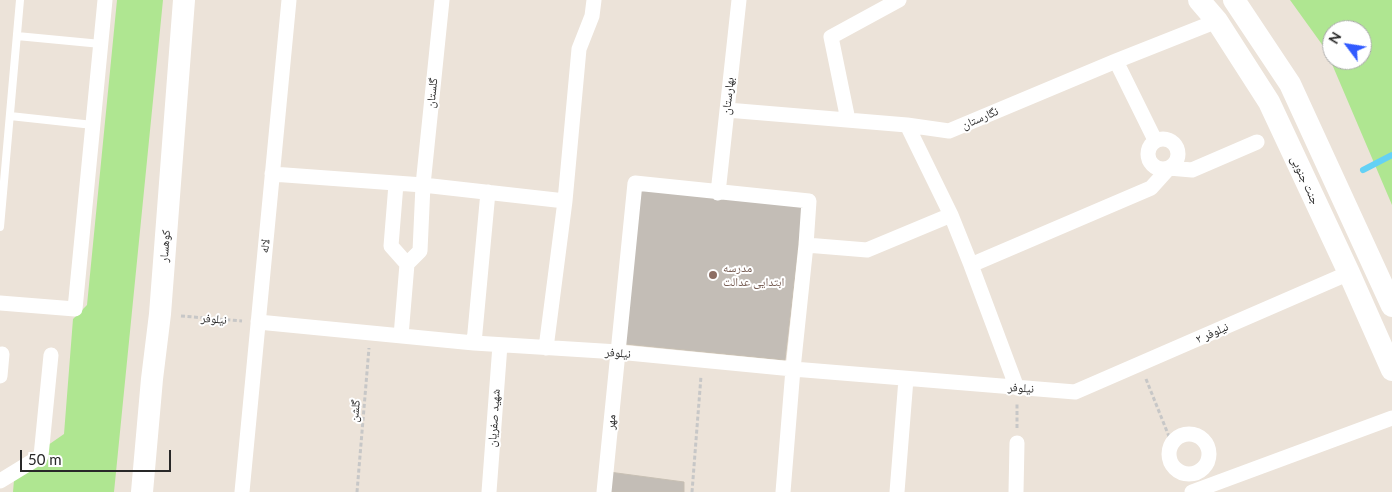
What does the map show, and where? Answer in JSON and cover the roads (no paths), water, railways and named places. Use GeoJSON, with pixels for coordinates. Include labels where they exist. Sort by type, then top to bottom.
{"type":"FeatureCollection","features":[{"type":"Feature","properties":{"kind":"main road","name":"کوهسار"},"geometry":{"type":"LineString","coordinates":[[142,492],[160,314],[184,0]]}},
{"type":"Feature","properties":{"kind":"main road","name":"جنت جنوبی"},"geometry":{"type":"LineString","coordinates":[[1200,0],[1217,21],[1269,102],[1392,370]]}},
{"type":"Feature","properties":{"kind":"main road"},"geometry":{"type":"LineString","coordinates":[[1234,0],[1290,84],[1392,306]]}},
{"type":"Feature","properties":{"kind":"street"},"geometry":{"type":"LineString","coordinates":[[0,304],[75,309],[105,0]]}},
{"type":"Feature","properties":{"kind":"street","name":"لاله"},"geometry":{"type":"LineString","coordinates":[[242,492],[290,0]]}},
{"type":"Feature","properties":{"kind":"street","name":"گلستان"},"geometry":{"type":"LineString","coordinates":[[407,264],[420,251],[422,185],[442,0]]}},
{"type":"Feature","properties":{"kind":"street"},"geometry":{"type":"LineString","coordinates":[[546,348],[565,200],[579,49],[592,16],[594,0]]}},
{"type":"Feature","properties":{"kind":"street","name":"بهارستان"},"geometry":{"type":"LineString","coordinates":[[718,193],[738,0]]}},
{"type":"Feature","properties":{"kind":"street"},"geometry":{"type":"LineString","coordinates":[[848,120],[831,37],[899,0]]}},
{"type":"Feature","properties":{"kind":"street","name":"نگارستان"},"geometry":{"type":"LineString","coordinates":[[727,110],[907,125],[950,131],[1217,21]]}},
{"type":"Feature","properties":{"kind":"street"},"geometry":{"type":"LineString","coordinates":[[1116,61],[1155,140]]}},
{"type":"Feature","properties":{"kind":"street"},"geometry":{"type":"LineString","coordinates":[[907,125],[951,215],[972,265],[1017,388]]}},
{"type":"Feature","properties":{"kind":"street"},"geometry":{"type":"LineString","coordinates":[[972,265],[1151,188],[1169,168],[1177,159],[1177,149],[1172,142],[1164,138],[1155,140],[1148,147],[1147,156],[1152,164],[1159,169],[1169,168],[1192,170],[1257,142]]}},
{"type":"Feature","properties":{"kind":"street"},"geometry":{"type":"LineString","coordinates":[[272,174],[422,185],[565,200]]}},
{"type":"Feature","properties":{"kind":"street"},"geometry":{"type":"LineString","coordinates":[[396,184],[391,246],[407,264],[401,336]]}},
{"type":"Feature","properties":{"kind":"street","name":"مهر"},"geometry":{"type":"LineString","coordinates":[[604,492],[635,184],[718,193]]}},
{"type":"Feature","properties":{"kind":"street"},"geometry":{"type":"LineString","coordinates":[[474,342],[488,192]]}},
{"type":"Feature","properties":{"kind":"street"},"geometry":{"type":"LineString","coordinates":[[718,193],[809,201],[783,492]]}},
{"type":"Feature","properties":{"kind":"street"},"geometry":{"type":"LineString","coordinates":[[806,245],[866,250],[951,215]]}},
{"type":"Feature","properties":{"kind":"street","name":"نیلوفر ۲"},"geometry":{"type":"LineString","coordinates":[[1075,392],[1349,273]]}},
{"type":"Feature","properties":{"kind":"street","name":"نیلوفر"},"geometry":{"type":"LineString","coordinates":[[258,322],[500,345],[618,352],[793,370],[1075,392]]}},
{"type":"Feature","properties":{"kind":"street","name":"شهید صفریان"},"geometry":{"type":"LineString","coordinates":[[489,492],[500,345]]}},
{"type":"Feature","properties":{"kind":"street"},"geometry":{"type":"LineString","coordinates":[[0,376],[2,354]]}},
{"type":"Feature","properties":{"kind":"street"},"geometry":{"type":"LineString","coordinates":[[0,481],[41,456],[51,355]]}},
{"type":"Feature","properties":{"kind":"street"},"geometry":{"type":"LineString","coordinates":[[897,492],[906,379]]}},
{"type":"Feature","properties":{"kind":"street"},"geometry":{"type":"LineString","coordinates":[[1197,473],[1200,491],[1392,418]]}},
{"type":"Feature","properties":{"kind":"street"},"geometry":{"type":"LineString","coordinates":[[1190,434],[1200,437],[1207,444],[1210,455],[1207,465],[1197,473],[1189,475],[1179,472],[1172,464],[1169,454],[1172,444],[1180,437],[1190,434]]}},
{"type":"Feature","properties":{"kind":"street"},"geometry":{"type":"LineString","coordinates":[[1016,492],[1017,443]]}},
{"type":"Feature","properties":{"kind":"lane"},"geometry":{"type":"LineString","coordinates":[[0,227],[3,167],[10,116],[20,0]]}},
{"type":"Feature","properties":{"kind":"lane"},"geometry":{"type":"LineString","coordinates":[[17,36],[101,44]]}},
{"type":"Feature","properties":{"kind":"lane"},"geometry":{"type":"LineString","coordinates":[[10,116],[93,125]]}},
{"type":"Feature","properties":{"kind":"waterway"},"geometry":{"type":"LineString","coordinates":[[1363,170],[1392,155]]}},
{"type":"Feature","properties":{"kind":"place","name":"مدرسه ابتدایی عدالت"},"geometry":{"type":"Point","coordinates":[713,275]}}]}
